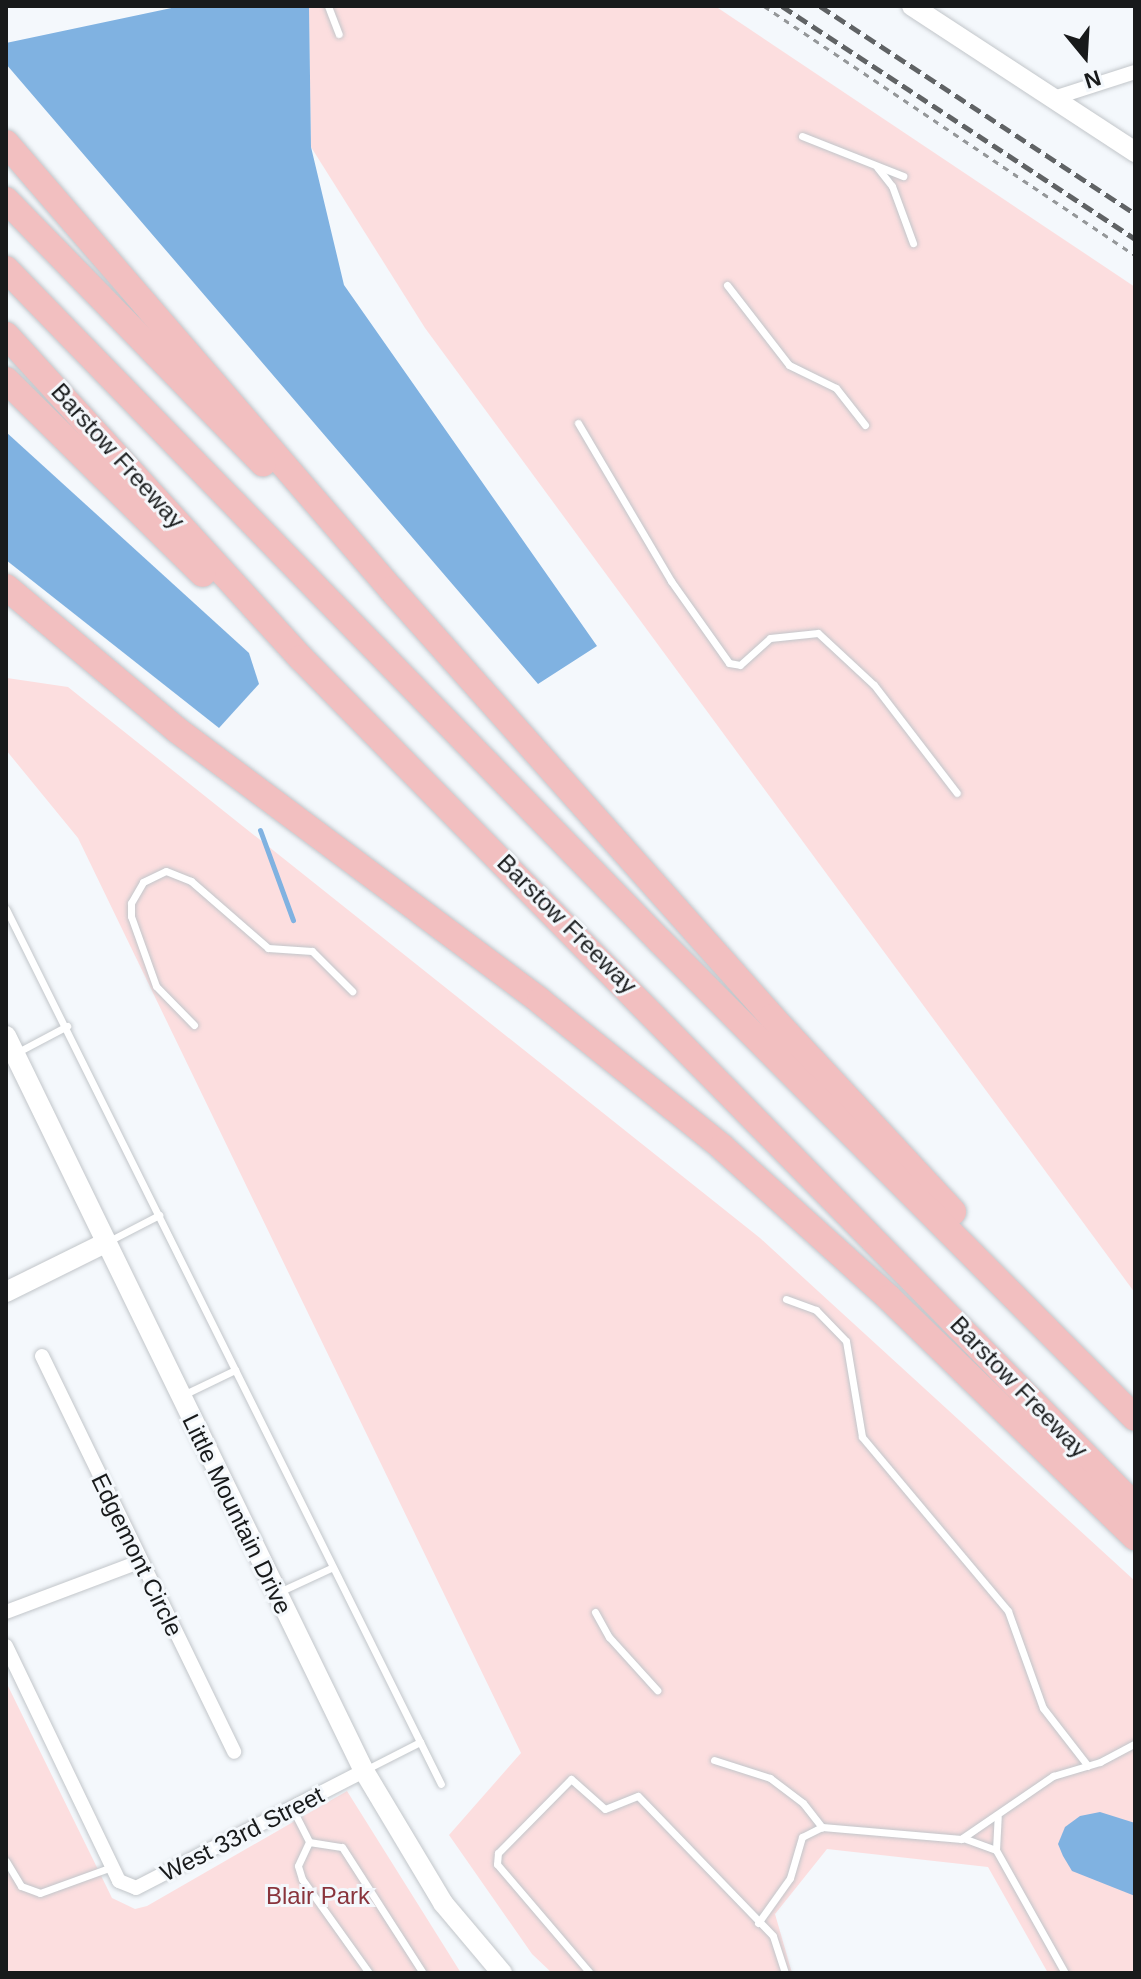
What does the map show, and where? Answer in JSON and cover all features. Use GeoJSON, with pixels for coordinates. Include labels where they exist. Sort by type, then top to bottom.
{"type":"FeatureCollection","features":[{"type":"Feature","properties":{"kind":"highway"},"geometry":{"type":"LineString","coordinates":[[6,143],[391,589],[772,1017],[990,1251],[1005,1288]]}},
{"type":"Feature","properties":{"kind":"highway"},"geometry":{"type":"LineString","coordinates":[[6,200],[391,589]]}},
{"type":"Feature","properties":{"kind":"highway","name":"Barstow Freeway"},"geometry":{"type":"LineString","coordinates":[[6,269],[660,941],[1135,1418]]}},
{"type":"Feature","properties":{"kind":"highway","name":"Barstow Freeway"},"geometry":{"type":"LineString","coordinates":[[6,335],[301,658],[1135,1506]]}},
{"type":"Feature","properties":{"kind":"highway"},"geometry":{"type":"LineString","coordinates":[[6,380],[201,572],[301,658]]}},
{"type":"Feature","properties":{"kind":"highway"},"geometry":{"type":"LineString","coordinates":[[6,587],[177,730],[540,1001],[722,1147],[889,1298],[1135,1537]]}},
{"type":"Feature","properties":{"kind":"main road"},"geometry":{"type":"LineString","coordinates":[[912,6],[1135,152]]}},
{"type":"Feature","properties":{"kind":"main road","name":"Little Mountain Drive"},"geometry":{"type":"LineString","coordinates":[[9,1049],[364,1771],[443,1903],[502,1973]]}},
{"type":"Feature","properties":{"kind":"main road"},"geometry":{"type":"LineString","coordinates":[[6,1292],[103,1244]]}},
{"type":"Feature","properties":{"kind":"street"},"geometry":{"type":"LineString","coordinates":[[1054,98],[1135,72]]}},
{"type":"Feature","properties":{"kind":"street","name":"Edgemont Circle"},"geometry":{"type":"LineString","coordinates":[[42,1356],[139,1562],[234,1752]]}},
{"type":"Feature","properties":{"kind":"street"},"geometry":{"type":"LineString","coordinates":[[6,1612],[139,1562]]}},
{"type":"Feature","properties":{"kind":"street"},"geometry":{"type":"LineString","coordinates":[[6,1646],[112,1867]]}},
{"type":"Feature","properties":{"kind":"street","name":"West 33rd Street"},"geometry":{"type":"LineString","coordinates":[[112,1867],[119,1881],[136,1888],[364,1771]]}},
{"type":"Feature","properties":{"kind":"lane"},"geometry":{"type":"LineString","coordinates":[[328,6],[339,34]]}},
{"type":"Feature","properties":{"kind":"lane"},"geometry":{"type":"LineString","coordinates":[[802,136],[903,176]]}},
{"type":"Feature","properties":{"kind":"lane"},"geometry":{"type":"LineString","coordinates":[[876,165],[892,186],[913,243]]}},
{"type":"Feature","properties":{"kind":"lane"},"geometry":{"type":"LineString","coordinates":[[727,285],[789,365],[836,388],[865,425]]}},
{"type":"Feature","properties":{"kind":"lane"},"geometry":{"type":"LineString","coordinates":[[578,423],[671,581],[729,663],[740,665],[770,638],[818,633],[874,685],[957,793]]}},
{"type":"Feature","properties":{"kind":"lane"},"geometry":{"type":"LineString","coordinates":[[194,1025],[156,986],[131,916],[131,903],[143,882],[166,871],[191,881],[268,948],[312,951],[352,991]]}},
{"type":"Feature","properties":{"kind":"lane"},"geometry":{"type":"LineString","coordinates":[[6,909],[67,1026],[331,1568],[441,1784]]}},
{"type":"Feature","properties":{"kind":"lane"},"geometry":{"type":"LineString","coordinates":[[9,1049],[67,1026]]}},
{"type":"Feature","properties":{"kind":"lane"},"geometry":{"type":"LineString","coordinates":[[103,1244],[159,1215]]}},
{"type":"Feature","properties":{"kind":"lane"},"geometry":{"type":"LineString","coordinates":[[786,1299],[803,1302],[846,1341],[853,1410],[862,1437],[1008,1611],[1043,1708],[1088,1766]]}},
{"type":"Feature","properties":{"kind":"lane"},"geometry":{"type":"LineString","coordinates":[[179,1397],[235,1370]]}},
{"type":"Feature","properties":{"kind":"lane"},"geometry":{"type":"LineString","coordinates":[[276,1593],[331,1568]]}},
{"type":"Feature","properties":{"kind":"lane"},"geometry":{"type":"LineString","coordinates":[[595,1612],[609,1637],[657,1690]]}},
{"type":"Feature","properties":{"kind":"lane"},"geometry":{"type":"LineString","coordinates":[[364,1771],[420,1742]]}},
{"type":"Feature","properties":{"kind":"lane"},"geometry":{"type":"LineString","coordinates":[[963,1838],[998,1817],[1053,1776],[1088,1766],[1135,1743]]}},
{"type":"Feature","properties":{"kind":"lane"},"geometry":{"type":"LineString","coordinates":[[714,1760],[770,1778],[803,1803],[822,1827]]}},
{"type":"Feature","properties":{"kind":"lane"},"geometry":{"type":"LineString","coordinates":[[590,1973],[497,1864],[498,1853],[571,1779],[605,1809],[638,1796],[773,1936],[785,1973]]}},
{"type":"Feature","properties":{"kind":"lane"},"geometry":{"type":"LineString","coordinates":[[292,1808],[309,1842]]}},
{"type":"Feature","properties":{"kind":"lane"},"geometry":{"type":"LineString","coordinates":[[998,1817],[996,1850],[1065,1973]]}},
{"type":"Feature","properties":{"kind":"lane"},"geometry":{"type":"LineString","coordinates":[[758,1923],[790,1878],[802,1837],[822,1827],[963,1838],[996,1850]]}},
{"type":"Feature","properties":{"kind":"lane"},"geometry":{"type":"LineString","coordinates":[[309,1842],[298,1866],[302,1879],[369,1973]]}},
{"type":"Feature","properties":{"kind":"lane"},"geometry":{"type":"LineString","coordinates":[[309,1842],[342,1847],[423,1973]]}},
{"type":"Feature","properties":{"kind":"lane"},"geometry":{"type":"LineString","coordinates":[[6,1861],[21,1886],[40,1893],[112,1867]]}},
{"type":"Feature","properties":{"kind":"path"},"geometry":{"type":"LineString","coordinates":[[764,6],[1135,255]]}},
{"type":"Feature","properties":{"kind":"green space"},"geometry":{"type":"Polygon","coordinates":[[[309,6],[715,6],[1135,287],[1135,1293],[425,328],[311,147],[309,6]]]}},
{"type":"Feature","properties":{"kind":"green space"},"geometry":{"type":"Polygon","coordinates":[[[7,678],[68,687],[760,1238],[1135,1581],[1135,1973],[1048,1973],[988,1867],[827,1849],[775,1914],[792,1973],[552,1973],[532,1954],[449,1835],[521,1753],[78,838],[6,750],[7,678]]]}},
{"type":"Feature","properties":{"kind":"green space","name":"Blair Park"},"geometry":{"type":"Polygon","coordinates":[[[6,1682],[112,1898],[135,1909],[147,1906],[347,1791],[461,1973],[6,1973],[6,1682]]]}},
{"type":"Feature","properties":{"kind":"water"},"geometry":{"type":"Polygon","coordinates":[[[181,6],[309,6],[311,147],[344,285],[597,646],[538,684],[6,64],[6,43],[181,6]]]}},
{"type":"Feature","properties":{"kind":"water"},"geometry":{"type":"Polygon","coordinates":[[[6,432],[249,653],[259,684],[219,728],[6,560],[6,432]]]}},
{"type":"Feature","properties":{"kind":"water"},"geometry":{"type":"Polygon","coordinates":[[[1100,1812],[1135,1823],[1135,1896],[1072,1871],[1058,1844],[1065,1827],[1080,1816],[1100,1812]]]}},
{"type":"Feature","properties":{"kind":"waterway"},"geometry":{"type":"LineString","coordinates":[[260,830],[293,920]]}},
{"type":"Feature","properties":{"kind":"railway"},"geometry":{"type":"LineString","coordinates":[[782,6],[1135,239]]}},
{"type":"Feature","properties":{"kind":"railway"},"geometry":{"type":"LineString","coordinates":[[820,6],[1135,214]]}}]}
